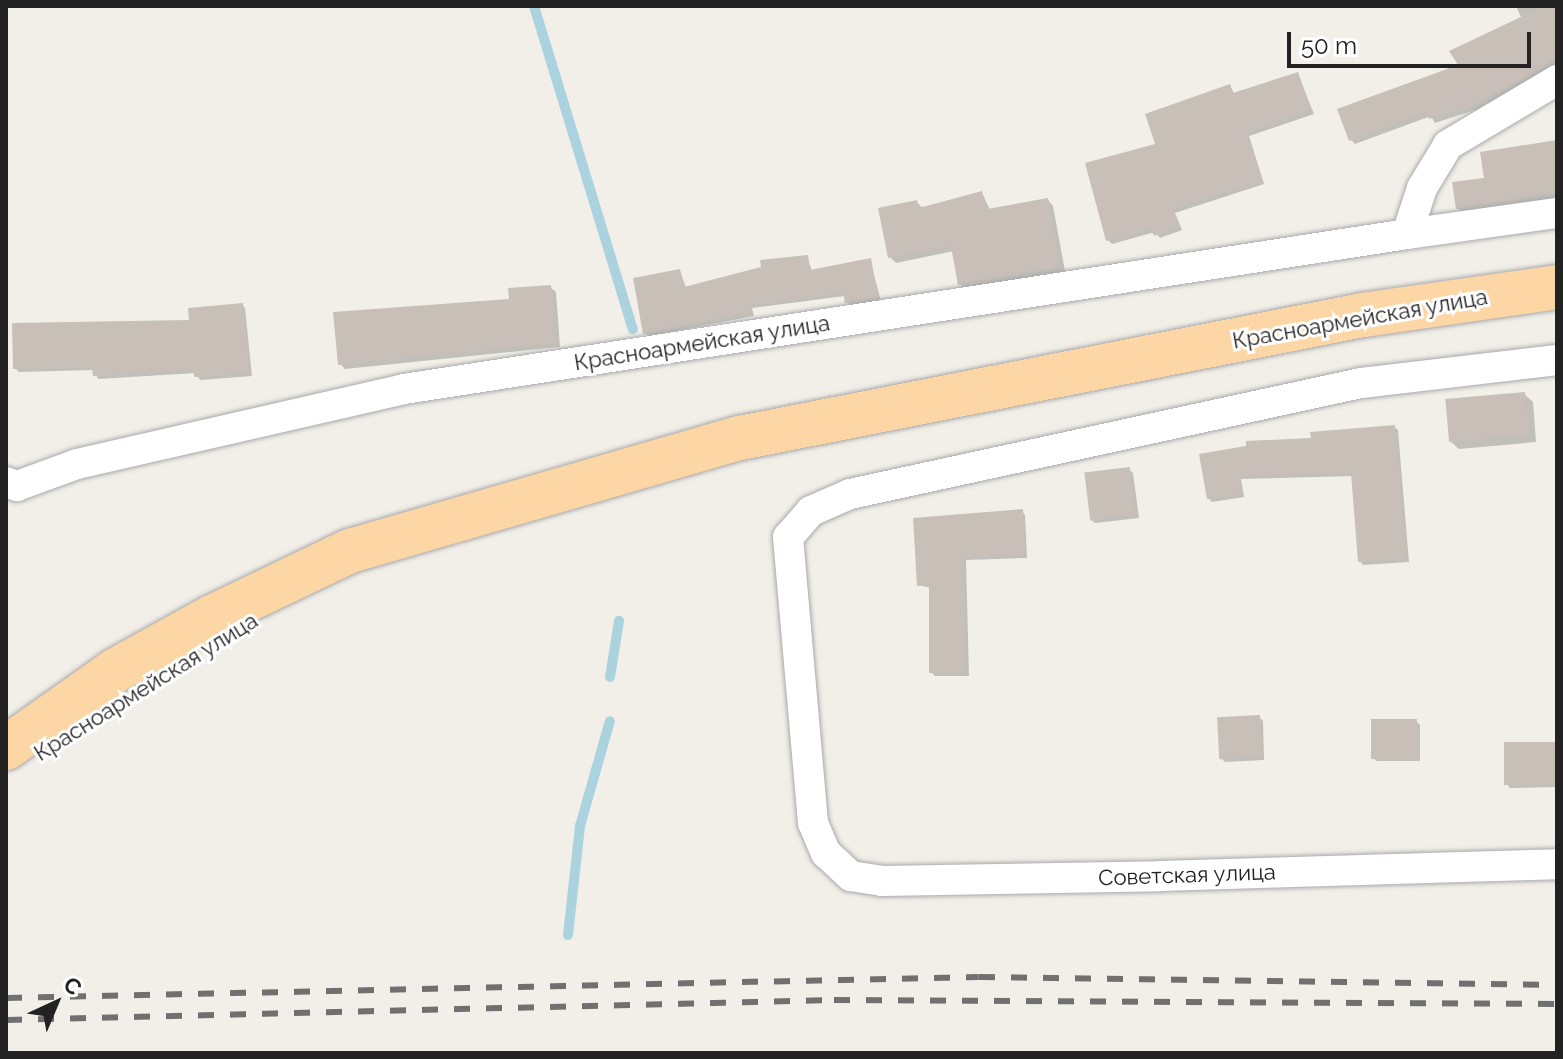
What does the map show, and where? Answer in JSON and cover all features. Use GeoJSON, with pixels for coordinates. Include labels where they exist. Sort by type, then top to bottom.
{"type":"FeatureCollection","features":[{"type":"Feature","properties":{"kind":"main road","name":"Красноармейская улица"},"geometry":{"type":"LineString","coordinates":[[6,748],[116,670],[212,617],[350,551],[740,438],[1363,315],[1557,287]]}},
{"type":"Feature","properties":{"kind":"main road","name":"Красноармейская улица"},"geometry":{"type":"LineString","coordinates":[[6,777],[60,735],[272,608],[508,505]]}},
{"type":"Feature","properties":{"kind":"street"},"geometry":{"type":"LineString","coordinates":[[1407,234],[1422,188],[1448,145],[1557,80]]}},
{"type":"Feature","properties":{"kind":"street","name":"Красноармейская улица"},"geometry":{"type":"LineString","coordinates":[[6,482],[17,486],[77,464],[404,389],[1557,213]]}},
{"type":"Feature","properties":{"kind":"street","name":"Советская улица"},"geometry":{"type":"LineString","coordinates":[[1557,360],[1361,383],[850,494],[811,511],[788,537],[813,823],[826,853],[851,876],[882,881],[1557,864]]}},
{"type":"Feature","properties":{"kind":"building"},"geometry":{"type":"Polygon","coordinates":[[[1544,6],[1557,6],[1557,62],[1470,107],[1429,119],[1427,112],[1349,141],[1337,109],[1458,65],[1449,51],[1544,6]]]}},
{"type":"Feature","properties":{"kind":"building"},"geometry":{"type":"Polygon","coordinates":[[[1298,72],[1311,110],[1246,132],[1262,180],[1173,209],[1179,226],[1154,236],[1151,229],[1106,241],[1085,163],[1155,144],[1145,114],[1230,84],[1233,93],[1298,72]]]}},
{"type":"Feature","properties":{"kind":"building"},"geometry":{"type":"Polygon","coordinates":[[[1557,140],[1557,193],[1456,209],[1452,182],[1484,178],[1480,152],[1557,140]]]}},
{"type":"Feature","properties":{"kind":"building"},"geometry":{"type":"Polygon","coordinates":[[[982,191],[987,209],[1048,198],[1060,266],[958,285],[951,246],[888,258],[878,208],[917,200],[919,208],[982,191]]]}},
{"type":"Feature","properties":{"kind":"building"},"geometry":{"type":"Polygon","coordinates":[[[808,255],[810,270],[871,258],[878,298],[845,303],[843,293],[750,305],[752,312],[643,334],[633,278],[680,269],[684,287],[761,267],[760,260],[808,255]]]}},
{"type":"Feature","properties":{"kind":"building"},"geometry":{"type":"Polygon","coordinates":[[[551,285],[556,343],[338,365],[333,312],[509,299],[508,288],[551,285]]]}},
{"type":"Feature","properties":{"kind":"building"},"geometry":{"type":"Polygon","coordinates":[[[243,303],[249,373],[194,377],[194,370],[93,376],[92,367],[13,369],[12,323],[189,320],[188,308],[243,303]]]}},
{"type":"Feature","properties":{"kind":"building"},"geometry":{"type":"Polygon","coordinates":[[[1525,392],[1529,435],[1449,442],[1445,399],[1525,392]]]}},
{"type":"Feature","properties":{"kind":"building"},"geometry":{"type":"Polygon","coordinates":[[[1395,425],[1406,559],[1358,562],[1351,473],[1238,476],[1241,494],[1207,499],[1199,454],[1246,446],[1246,441],[1311,438],[1310,432],[1395,425]]]}},
{"type":"Feature","properties":{"kind":"building"},"geometry":{"type":"Polygon","coordinates":[[[1130,467],[1136,515],[1090,520],[1084,473],[1130,467]]]}},
{"type":"Feature","properties":{"kind":"building"},"geometry":{"type":"Polygon","coordinates":[[[1023,509],[1025,555],[963,558],[966,673],[929,673],[929,585],[917,586],[913,518],[1023,509]]]}},
{"type":"Feature","properties":{"kind":"building"},"geometry":{"type":"Polygon","coordinates":[[[1260,715],[1262,757],[1219,759],[1217,717],[1260,715]]]}},
{"type":"Feature","properties":{"kind":"building"},"geometry":{"type":"Polygon","coordinates":[[[1371,719],[1417,719],[1417,759],[1371,759],[1371,719]]]}},
{"type":"Feature","properties":{"kind":"building"},"geometry":{"type":"Polygon","coordinates":[[[1504,742],[1557,742],[1557,785],[1504,785],[1504,742]]]}},
{"type":"Feature","properties":{"kind":"waterway"},"geometry":{"type":"LineString","coordinates":[[534,6],[633,329]]}},
{"type":"Feature","properties":{"kind":"waterway"},"geometry":{"type":"LineString","coordinates":[[610,677],[619,621]]}},
{"type":"Feature","properties":{"kind":"waterway"},"geometry":{"type":"LineString","coordinates":[[568,935],[580,826],[610,721]]}},
{"type":"Feature","properties":{"kind":"railway"},"geometry":{"type":"LineString","coordinates":[[6,998],[979,977],[1557,985]]}},
{"type":"Feature","properties":{"kind":"railway"},"geometry":{"type":"LineString","coordinates":[[6,1020],[834,1000],[1557,1004]]}}]}
